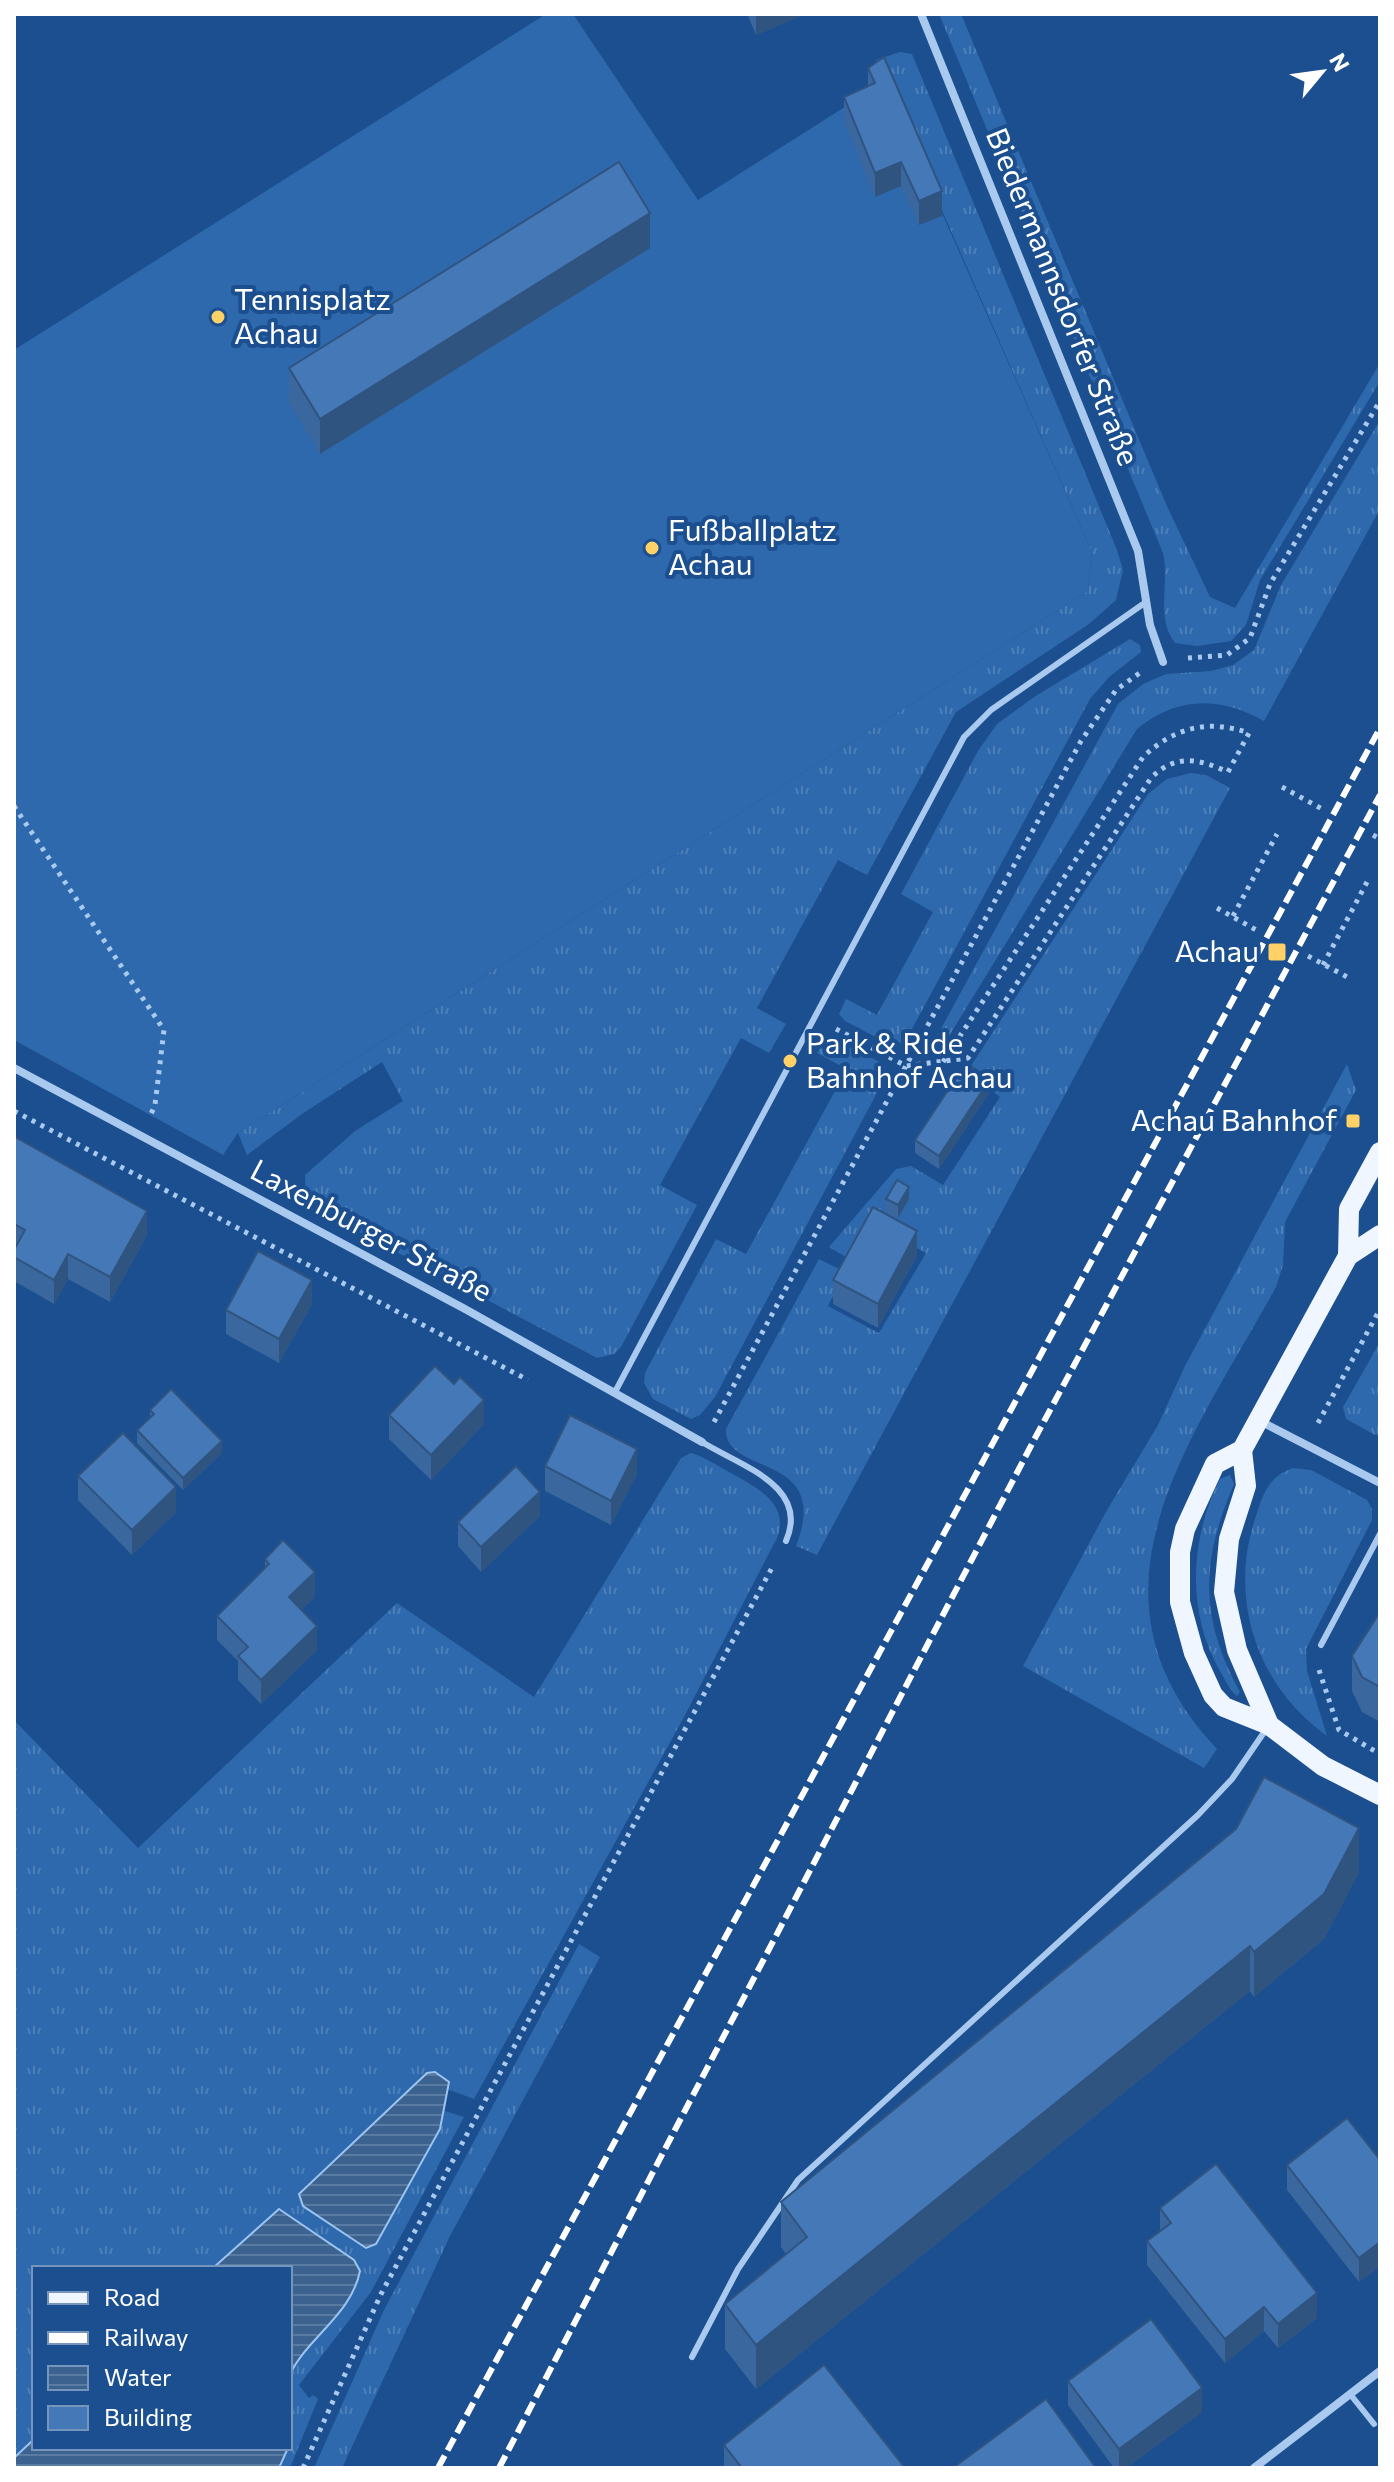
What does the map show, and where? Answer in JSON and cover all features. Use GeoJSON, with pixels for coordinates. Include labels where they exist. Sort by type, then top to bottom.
{"type":"FeatureCollection","features":[{"type":"Feature","properties":{"kind":"main road"},"geometry":{"type":"LineString","coordinates":[[1380,1152],[1349,1209],[1348,1256],[1242,1450],[1215,1464],[1192,1506],[1180,1552],[1180,1602],[1194,1653],[1213,1695],[1224,1707],[1269,1725],[1323,1766],[1380,1795]]}},
{"type":"Feature","properties":{"kind":"main road"},"geometry":{"type":"LineString","coordinates":[[1348,1256],[1380,1235]]}},
{"type":"Feature","properties":{"kind":"main road"},"geometry":{"type":"LineString","coordinates":[[1242,1450],[1246,1486],[1229,1539],[1224,1592],[1237,1650],[1269,1725]]}},
{"type":"Feature","properties":{"kind":"street","name":"Biedermannsdorfer Straße"},"geometry":{"type":"LineString","coordinates":[[921,14],[1138,551],[1146,602],[1163,662]]}},
{"type":"Feature","properties":{"kind":"street","name":"Laxenburger Straße"},"geometry":{"type":"LineString","coordinates":[[14,1068],[702,1442]]}},
{"type":"Feature","properties":{"kind":"street"},"geometry":{"type":"LineString","coordinates":[[1259,1420],[1380,1483]]}},
{"type":"Feature","properties":{"kind":"street"},"geometry":{"type":"LineString","coordinates":[[1254,2468],[1380,2371]]}},
{"type":"Feature","properties":{"kind":"lane"},"geometry":{"type":"LineString","coordinates":[[615,1392],[964,737],[976,722],[1146,602]]}},
{"type":"Feature","properties":{"kind":"lane"},"geometry":{"type":"LineString","coordinates":[[702,1442],[772,1484],[789,1499],[793,1517],[786,1541]]}},
{"type":"Feature","properties":{"kind":"lane"},"geometry":{"type":"LineString","coordinates":[[1321,1645],[1380,1534]]}},
{"type":"Feature","properties":{"kind":"lane"},"geometry":{"type":"LineString","coordinates":[[692,2357],[738,2269],[798,2180],[1198,1815],[1232,1779],[1269,1725]]}},
{"type":"Feature","properties":{"kind":"lane"},"geometry":{"type":"LineString","coordinates":[[1350,2394],[1374,2424]]}},
{"type":"Feature","properties":{"kind":"path"},"geometry":{"type":"LineString","coordinates":[[702,1442],[1100,709],[1136,674],[1163,662],[1227,655],[1250,638],[1270,584],[1380,401]]}},
{"type":"Feature","properties":{"kind":"path"},"geometry":{"type":"LineString","coordinates":[[815,1018],[906,1066],[943,1062],[968,1058],[1151,778],[1165,766],[1183,760],[1204,761],[1228,772],[1249,733],[1228,726],[1206,724],[1187,728],[1156,745],[1143,757],[943,1062]]}},
{"type":"Feature","properties":{"kind":"path"},"geometry":{"type":"LineString","coordinates":[[1301,796],[1303,786]]}},
{"type":"Feature","properties":{"kind":"path"},"geometry":{"type":"LineString","coordinates":[[1282,787],[1324,810]]}},
{"type":"Feature","properties":{"kind":"path"},"geometry":{"type":"LineString","coordinates":[[14,806],[164,1030],[155,1105],[141,1135]]}},
{"type":"Feature","properties":{"kind":"path"},"geometry":{"type":"LineString","coordinates":[[1233,916],[1277,834]]}},
{"type":"Feature","properties":{"kind":"path"},"geometry":{"type":"LineString","coordinates":[[1373,835],[1380,839]]}},
{"type":"Feature","properties":{"kind":"path"},"geometry":{"type":"LineString","coordinates":[[1323,965],[1367,882]]}},
{"type":"Feature","properties":{"kind":"path"},"geometry":{"type":"LineString","coordinates":[[1217,908],[1258,931]]}},
{"type":"Feature","properties":{"kind":"path"},"geometry":{"type":"LineString","coordinates":[[1308,956],[1349,978]]}},
{"type":"Feature","properties":{"kind":"path"},"geometry":{"type":"LineString","coordinates":[[14,1111],[543,1387]]}},
{"type":"Feature","properties":{"kind":"path"},"geometry":{"type":"LineString","coordinates":[[1306,1445],[1380,1309]]}},
{"type":"Feature","properties":{"kind":"path"},"geometry":{"type":"LineString","coordinates":[[303,2468],[381,2294],[786,1541]]}},
{"type":"Feature","properties":{"kind":"path"},"geometry":{"type":"LineString","coordinates":[[1321,1645],[1320,1673],[1334,1723],[1344,1735],[1380,1754]]}},
{"type":"Feature","properties":{"kind":"green space"},"geometry":{"type":"Polygon","coordinates":[[[546,14],[573,14],[698,200],[884,82],[1092,552],[1088,591],[238,1133],[223,1155],[14,1040],[14,350],[546,14]]]}},
{"type":"Feature","properties":{"kind":"green space"},"geometry":{"type":"Polygon","coordinates":[[[939,14],[961,14],[1166,504],[1210,597],[1235,608],[1380,363],[1380,381],[1260,580],[1246,625],[1231,641],[1197,646],[1175,643],[1169,633],[1164,611],[1163,553],[939,14]]]}},
{"type":"Feature","properties":{"kind":"green space"},"geometry":{"type":"Polygon","coordinates":[[[900,52],[912,54],[1123,570],[1116,600],[1089,624],[956,712],[867,875],[838,860],[757,1008],[786,1024],[769,1053],[741,1038],[660,1185],[697,1205],[621,1347],[614,1354],[597,1358],[306,1204],[305,1175],[355,1131],[403,1101],[382,1062],[302,1114],[247,1155],[238,1133],[1088,591],[1092,552],[876,60],[900,52]]]}},
{"type":"Feature","properties":{"kind":"green space"},"geometry":{"type":"Polygon","coordinates":[[[1380,420],[1380,509],[1264,721],[1231,707],[1199,703],[1168,710],[1137,729],[946,1041],[938,1042],[937,1036],[1118,704],[1143,684],[1166,674],[1211,671],[1233,665],[1254,650],[1281,585],[1380,420]]]}},
{"type":"Feature","properties":{"kind":"green space"},"geometry":{"type":"Polygon","coordinates":[[[1130,639],[1140,645],[1141,652],[1109,677],[1090,699],[906,1040],[893,1046],[845,1021],[839,1014],[846,999],[877,1015],[933,912],[901,894],[978,751],[997,724],[1034,697],[1130,639]]]}},
{"type":"Feature","properties":{"kind":"green space"},"geometry":{"type":"Polygon","coordinates":[[[1191,773],[1206,775],[1230,788],[817,1555],[796,1546],[804,1516],[800,1494],[790,1480],[741,1454],[730,1444],[726,1429],[819,1259],[845,1272],[828,1306],[879,1333],[926,1253],[872,1224],[851,1260],[829,1247],[896,1169],[911,1166],[943,1185],[1000,1097],[967,1072],[1148,794],[1167,779],[1191,773]]]}},
{"type":"Feature","properties":{"kind":"green space"},"geometry":{"type":"Polygon","coordinates":[[[828,1037],[884,1064],[887,1074],[715,1397],[700,1415],[691,1419],[653,1399],[644,1383],[645,1373],[716,1239],[746,1254],[847,1069],[817,1053],[828,1037]]]}},
{"type":"Feature","properties":{"kind":"green space"},"geometry":{"type":"Polygon","coordinates":[[[1347,1064],[1356,1090],[1285,1222],[1283,1265],[1276,1287],[1211,1400],[1182,1458],[1160,1515],[1149,1573],[1152,1632],[1174,1690],[1217,1749],[1204,1768],[1023,1666],[1107,1510],[1158,1425],[1185,1366],[1347,1064]]]}},
{"type":"Feature","properties":{"kind":"green space"},"geometry":{"type":"Polygon","coordinates":[[[1380,1342],[1380,1434],[1375,1435],[1346,1419],[1343,1407],[1380,1342]]]}},
{"type":"Feature","properties":{"kind":"green space"},"geometry":{"type":"Polygon","coordinates":[[[691,1453],[701,1457],[769,1498],[779,1515],[777,1538],[684,1717],[474,2099],[447,2089],[445,2111],[464,2117],[371,2292],[299,2385],[309,2398],[313,2395],[318,2399],[290,2468],[14,2468],[14,1720],[138,1848],[397,1603],[534,1697],[681,1458],[691,1453]]]}},
{"type":"Feature","properties":{"kind":"green space"},"geometry":{"type":"Polygon","coordinates":[[[1293,1468],[1311,1470],[1367,1500],[1372,1509],[1372,1520],[1306,1649],[1307,1671],[1327,1736],[1303,1716],[1283,1693],[1255,1640],[1248,1611],[1245,1581],[1255,1519],[1272,1482],[1293,1468]]]}},
{"type":"Feature","properties":{"kind":"green space"},"geometry":{"type":"Polygon","coordinates":[[[1230,1475],[1234,1484],[1215,1538],[1209,1589],[1217,1639],[1240,1692],[1237,1696],[1227,1684],[1209,1648],[1201,1624],[1196,1575],[1198,1550],[1210,1502],[1220,1479],[1230,1475]]]}},
{"type":"Feature","properties":{"kind":"green space"},"geometry":{"type":"Polygon","coordinates":[[[579,1944],[600,1957],[450,2236],[342,2468],[314,2468],[384,2310],[579,1944]]]}},
{"type":"Feature","properties":{"kind":"water"},"geometry":{"type":"Polygon","coordinates":[[[435,2072],[449,2082],[440,2129],[376,2244],[366,2248],[303,2206],[299,2194],[427,2073],[435,2072]]]}},
{"type":"Feature","properties":{"kind":"water"},"geometry":{"type":"Polygon","coordinates":[[[279,2209],[354,2260],[360,2271],[348,2300],[292,2370],[292,2266],[215,2266],[279,2209]]]}},
{"type":"Feature","properties":{"kind":"water"},"geometry":{"type":"Polygon","coordinates":[[[32,2441],[32,2450],[287,2450],[279,2468],[14,2468],[14,2458],[32,2441]]]}},
{"type":"Feature","properties":{"kind":"building"},"geometry":{"type":"Polygon","coordinates":[[[884,57],[942,191],[919,201],[901,162],[875,173],[844,97],[875,83],[868,68],[884,57]]]}},
{"type":"Feature","properties":{"kind":"building"},"geometry":{"type":"Polygon","coordinates":[[[619,162],[650,213],[320,419],[289,368],[619,162]]]}},
{"type":"Feature","properties":{"kind":"building"},"geometry":{"type":"Polygon","coordinates":[[[966,1063],[990,1079],[939,1156],[915,1140],[966,1063]]]}},
{"type":"Feature","properties":{"kind":"building"},"geometry":{"type":"Polygon","coordinates":[[[15,1137],[147,1211],[110,1277],[68,1254],[54,1280],[14,1257],[14,1250],[25,1230],[14,1224],[15,1137]]]}},
{"type":"Feature","properties":{"kind":"building"},"geometry":{"type":"Polygon","coordinates":[[[897,1180],[909,1187],[898,1205],[886,1199],[897,1180]]]}},
{"type":"Feature","properties":{"kind":"building"},"geometry":{"type":"Polygon","coordinates":[[[873,1207],[917,1231],[878,1304],[833,1280],[873,1207]]]}},
{"type":"Feature","properties":{"kind":"building"},"geometry":{"type":"Polygon","coordinates":[[[258,1251],[312,1280],[279,1339],[226,1310],[258,1251]]]}},
{"type":"Feature","properties":{"kind":"building"},"geometry":{"type":"Polygon","coordinates":[[[435,1366],[454,1384],[460,1377],[484,1400],[431,1455],[389,1415],[435,1366]]]}},
{"type":"Feature","properties":{"kind":"building"},"geometry":{"type":"Polygon","coordinates":[[[171,1389],[222,1441],[183,1478],[137,1430],[154,1414],[150,1410],[171,1389]]]}},
{"type":"Feature","properties":{"kind":"building"},"geometry":{"type":"Polygon","coordinates":[[[570,1415],[637,1449],[611,1501],[545,1466],[570,1415]]]}},
{"type":"Feature","properties":{"kind":"building"},"geometry":{"type":"Polygon","coordinates":[[[123,1433],[176,1487],[132,1530],[78,1476],[123,1433]]]}},
{"type":"Feature","properties":{"kind":"building"},"geometry":{"type":"Polygon","coordinates":[[[516,1466],[540,1492],[481,1547],[458,1522],[516,1466]]]}},
{"type":"Feature","properties":{"kind":"building"},"geometry":{"type":"Polygon","coordinates":[[[283,1540],[315,1572],[289,1597],[317,1626],[261,1680],[238,1656],[248,1647],[217,1616],[269,1564],[265,1559],[283,1540]]]}},
{"type":"Feature","properties":{"kind":"building"},"geometry":{"type":"Polygon","coordinates":[[[1380,1612],[1380,1687],[1362,1677],[1352,1656],[1380,1612]]]}},
{"type":"Feature","properties":{"kind":"building"},"geometry":{"type":"Polygon","coordinates":[[[1264,1777],[1359,1828],[1324,1894],[1254,1952],[1250,1946],[756,2345],[725,2304],[807,2237],[781,2202],[1236,1829],[1264,1777]]]}},
{"type":"Feature","properties":{"kind":"building"},"geometry":{"type":"Polygon","coordinates":[[[1347,2118],[1380,2160],[1380,2242],[1359,2258],[1287,2165],[1347,2118]]]}},
{"type":"Feature","properties":{"kind":"building"},"geometry":{"type":"Polygon","coordinates":[[[1216,2164],[1317,2293],[1278,2324],[1264,2307],[1225,2339],[1147,2241],[1171,2223],[1160,2208],[1216,2164]]]}},
{"type":"Feature","properties":{"kind":"building"},"geometry":{"type":"Polygon","coordinates":[[[1151,2319],[1202,2388],[1119,2449],[1068,2381],[1151,2319]]]}},
{"type":"Feature","properties":{"kind":"building"},"geometry":{"type":"Polygon","coordinates":[[[824,2365],[905,2468],[742,2468],[724,2445],[824,2365]]]}},
{"type":"Feature","properties":{"kind":"building"},"geometry":{"type":"Polygon","coordinates":[[[1046,2399],[1096,2468],[953,2468],[1046,2399]]]}},
{"type":"Feature","properties":{"kind":"railway"},"geometry":{"type":"LineString","coordinates":[[438,2468],[1380,728]]}},
{"type":"Feature","properties":{"kind":"railway"},"geometry":{"type":"LineString","coordinates":[[499,2468],[1034,1440],[1380,795]]}},
{"type":"Feature","properties":{"kind":"place","name":"Tennisplatz Achau"},"geometry":{"type":"Point","coordinates":[218,317]}},
{"type":"Feature","properties":{"kind":"place","name":"Fußballplatz Achau"},"geometry":{"type":"Point","coordinates":[652,548]}},
{"type":"Feature","properties":{"kind":"place","name":"Achau"},"geometry":{"type":"Point","coordinates":[1277,952]}},
{"type":"Feature","properties":{"kind":"place","name":"Park & Ride Bahnhof Achau"},"geometry":{"type":"Point","coordinates":[790,1061]}},
{"type":"Feature","properties":{"kind":"place","name":"Achau Bahnhof"},"geometry":{"type":"Point","coordinates":[1353,1121]}}]}
